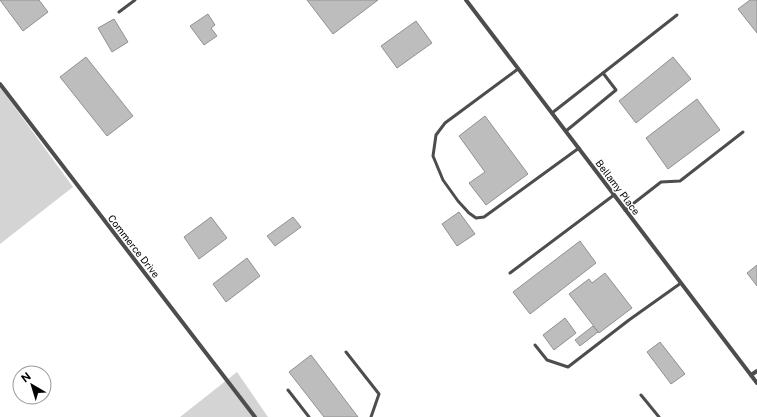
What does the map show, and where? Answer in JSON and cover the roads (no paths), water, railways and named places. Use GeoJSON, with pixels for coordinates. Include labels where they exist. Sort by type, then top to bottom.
{"type":"FeatureCollection","features":[{"type":"Feature","properties":{"kind":"street","name":"Bellamy Place"},"geometry":{"type":"LineString","coordinates":[[466,0],[757,383]]}},
{"type":"Feature","properties":{"kind":"street","name":"Commerce Drive"},"geometry":{"type":"LineString","coordinates":[[0,84],[255,417]]}},
{"type":"Feature","properties":{"kind":"street"},"geometry":{"type":"LineString","coordinates":[[751,375],[757,370]]}},
{"type":"Feature","properties":{"kind":"lane"},"geometry":{"type":"LineString","coordinates":[[119,12],[136,0]]}},
{"type":"Feature","properties":{"kind":"lane"},"geometry":{"type":"LineString","coordinates":[[552,113],[677,15]]}},
{"type":"Feature","properties":{"kind":"lane"},"geometry":{"type":"LineString","coordinates":[[518,68],[444,123],[436,135],[433,156],[443,180],[458,201],[469,214],[476,218],[484,217],[578,148]]}},
{"type":"Feature","properties":{"kind":"lane"},"geometry":{"type":"LineString","coordinates":[[566,131],[616,90],[603,73]]}},
{"type":"Feature","properties":{"kind":"lane"},"geometry":{"type":"LineString","coordinates":[[625,210],[661,182],[680,182],[743,132]]}},
{"type":"Feature","properties":{"kind":"lane"},"geometry":{"type":"LineString","coordinates":[[510,273],[614,195]]}},
{"type":"Feature","properties":{"kind":"lane"},"geometry":{"type":"LineString","coordinates":[[534,344],[547,360],[568,367],[629,320],[681,284]]}},
{"type":"Feature","properties":{"kind":"lane"},"geometry":{"type":"LineString","coordinates":[[346,352],[379,394],[371,417]]}},
{"type":"Feature","properties":{"kind":"lane"},"geometry":{"type":"LineString","coordinates":[[288,390],[309,417]]}},
{"type":"Feature","properties":{"kind":"lane"},"geometry":{"type":"LineString","coordinates":[[640,395],[659,417]]}}]}
